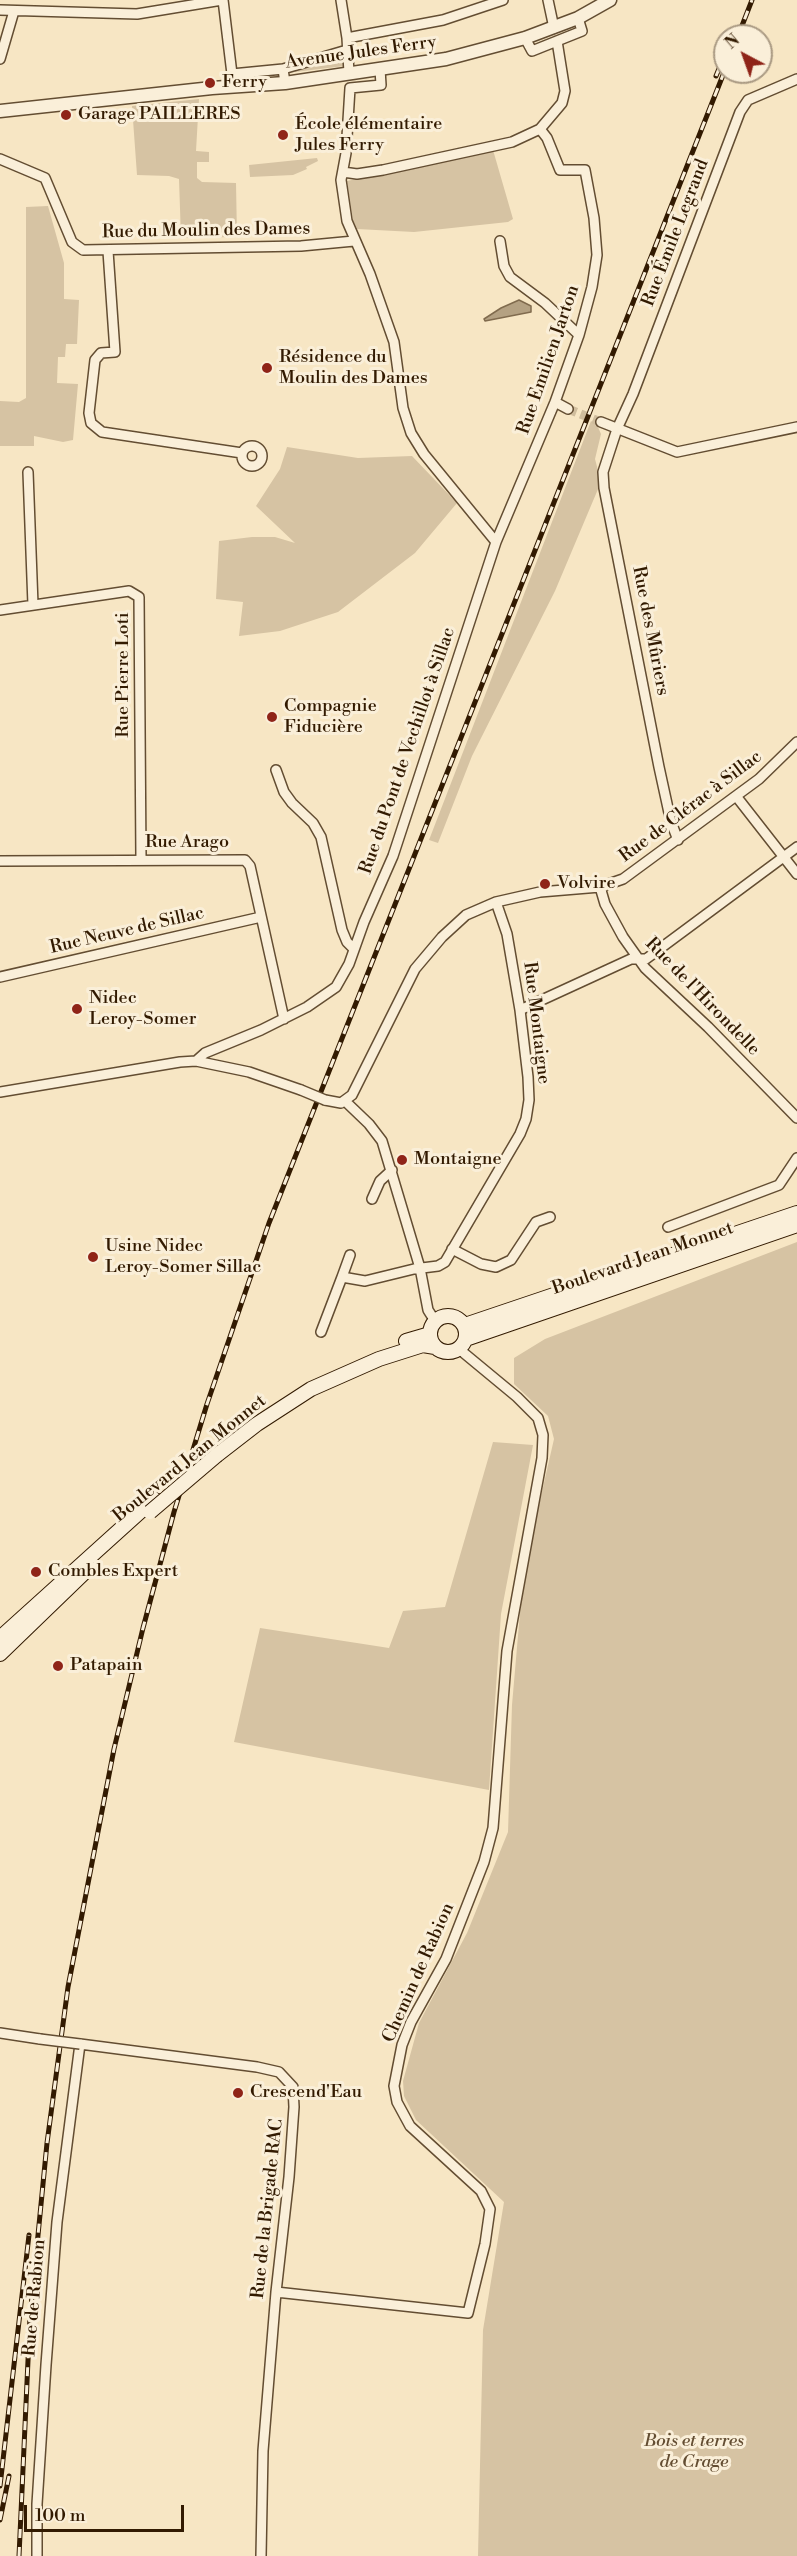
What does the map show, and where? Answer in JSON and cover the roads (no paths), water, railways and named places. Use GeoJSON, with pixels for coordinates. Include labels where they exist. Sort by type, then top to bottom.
{"type":"FeatureCollection","features":[{"type":"Feature","properties":{"kind":"main road"},"geometry":{"type":"LineString","coordinates":[[433,1334],[447,1352],[463,1338],[797,1213]]}},
{"type":"Feature","properties":{"kind":"main road","name":"Boulevard Jean Monnet"},"geometry":{"type":"LineString","coordinates":[[463,1338],[797,1225]]}},
{"type":"Feature","properties":{"kind":"main road"},"geometry":{"type":"LineString","coordinates":[[0,1638],[251,1420],[307,1383],[375,1351],[433,1334],[442,1316],[459,1319],[463,1338]]}},
{"type":"Feature","properties":{"kind":"main road","name":"Boulevard Jean Monnet"},"geometry":{"type":"LineString","coordinates":[[0,1654],[152,1505]]}},
{"type":"Feature","properties":{"kind":"street"},"geometry":{"type":"LineString","coordinates":[[187,0],[197,4]]}},
{"type":"Feature","properties":{"kind":"street"},"geometry":{"type":"LineString","coordinates":[[0,10],[137,14],[222,0],[232,74],[283,69],[347,50]]}},
{"type":"Feature","properties":{"kind":"street"},"geometry":{"type":"LineString","coordinates":[[341,0],[347,38],[349,73]]}},
{"type":"Feature","properties":{"kind":"street"},"geometry":{"type":"LineString","coordinates":[[347,38],[443,20],[503,0]]}},
{"type":"Feature","properties":{"kind":"street"},"geometry":{"type":"LineString","coordinates":[[549,0],[554,28]]}},
{"type":"Feature","properties":{"kind":"street","name":"Avenue Jules Ferry"},"geometry":{"type":"LineString","coordinates":[[0,111],[212,88],[285,83],[446,59],[554,28],[579,18],[610,0]]}},
{"type":"Feature","properties":{"kind":"street"},"geometry":{"type":"LineString","coordinates":[[0,59],[14,11]]}},
{"type":"Feature","properties":{"kind":"street"},"geometry":{"type":"LineString","coordinates":[[525,38],[532,51],[582,31],[579,18]]}},
{"type":"Feature","properties":{"kind":"street"},"geometry":{"type":"LineString","coordinates":[[343,172],[357,174],[383,170],[512,142],[540,129],[562,103],[565,91],[557,41]]}},
{"type":"Feature","properties":{"kind":"street"},"geometry":{"type":"LineString","coordinates":[[283,69],[285,83]]}},
{"type":"Feature","properties":{"kind":"street"},"geometry":{"type":"LineString","coordinates":[[380,69],[381,85],[350,88],[341,190],[347,221],[366,264],[394,342],[403,408],[411,433],[424,454],[496,542]]}},
{"type":"Feature","properties":{"kind":"street","name":"Rue Émile Legrand"},"geometry":{"type":"LineString","coordinates":[[617,429],[633,394],[744,104],[756,95],[797,79]]}},
{"type":"Feature","properties":{"kind":"street","name":"Rue Emilien Jarton"},"geometry":{"type":"LineString","coordinates":[[496,542],[555,402],[579,335],[592,287],[597,255],[594,218],[585,170],[560,170],[547,138],[540,129]]}},
{"type":"Feature","properties":{"kind":"street","name":"Rue du Moulin des Dames"},"geometry":{"type":"LineString","coordinates":[[0,159],[45,178],[67,231],[76,247],[83,250],[301,246],[354,241]]}},
{"type":"Feature","properties":{"kind":"street"},"geometry":{"type":"LineString","coordinates":[[500,241],[504,266],[510,278],[544,303],[579,335]]}},
{"type":"Feature","properties":{"kind":"street"},"geometry":{"type":"LineString","coordinates":[[108,251],[115,352],[101,353],[95,360],[89,413],[91,423],[102,432],[242,453]]}},
{"type":"Feature","properties":{"kind":"street"},"geometry":{"type":"LineString","coordinates":[[555,402],[568,409]]}},
{"type":"Feature","properties":{"kind":"street"},"geometry":{"type":"LineString","coordinates":[[601,422],[677,452],[797,427]]}},
{"type":"Feature","properties":{"kind":"street","name":"Rue des Mûriers"},"geometry":{"type":"LineString","coordinates":[[617,429],[603,472],[604,488],[659,767],[671,822],[678,840]]}},
{"type":"Feature","properties":{"kind":"street"},"geometry":{"type":"LineString","coordinates":[[28,472],[33,605]]}},
{"type":"Feature","properties":{"kind":"street","name":"Rue du Pont de Vechillot à Sillac"},"geometry":{"type":"LineString","coordinates":[[196,1061],[205,1053],[284,1019],[330,992],[342,978],[393,856],[496,542]]}},
{"type":"Feature","properties":{"kind":"street","name":"Rue Pierre Loti"},"geometry":{"type":"LineString","coordinates":[[0,610],[129,591],[139,597],[141,859]]}},
{"type":"Feature","properties":{"kind":"street","name":"Rue de Clérac à Sillac"},"geometry":{"type":"LineString","coordinates":[[345,1101],[357,1086],[415,969],[442,937],[466,915],[496,902],[540,892],[600,887],[623,879],[736,796],[771,768],[797,742]]}},
{"type":"Feature","properties":{"kind":"street"},"geometry":{"type":"LineString","coordinates":[[276,770],[284,792],[313,823],[321,837],[342,930],[347,942],[354,949]]}},
{"type":"Feature","properties":{"kind":"street"},"geometry":{"type":"LineString","coordinates":[[736,796],[797,874]]}},
{"type":"Feature","properties":{"kind":"street"},"geometry":{"type":"LineString","coordinates":[[520,1010],[631,959],[646,959],[797,847]]}},
{"type":"Feature","properties":{"kind":"street","name":"Rue Arago"},"geometry":{"type":"LineString","coordinates":[[0,861],[245,860],[249,866],[284,1019]]}},
{"type":"Feature","properties":{"kind":"street","name":"Rue de l'Hirondelle"},"geometry":{"type":"LineString","coordinates":[[600,887],[605,904],[638,959],[797,1118]]}},
{"type":"Feature","properties":{"kind":"street","name":"Rue Montaigne"},"geometry":{"type":"LineString","coordinates":[[342,1277],[366,1281],[442,1264],[520,1134],[526,1119],[529,1100],[528,1077],[520,1010],[507,934],[496,902]]}},
{"type":"Feature","properties":{"kind":"street","name":"Rue Neuve de Sillac"},"geometry":{"type":"LineString","coordinates":[[0,977],[261,917]]}},
{"type":"Feature","properties":{"kind":"street"},"geometry":{"type":"LineString","coordinates":[[0,1092],[196,1061],[249,1072],[337,1104],[345,1101],[375,1130],[392,1170],[420,1268],[433,1334]]}},
{"type":"Feature","properties":{"kind":"street"},"geometry":{"type":"LineString","coordinates":[[668,1227],[779,1185],[797,1158]]}},
{"type":"Feature","properties":{"kind":"street"},"geometry":{"type":"LineString","coordinates":[[372,1199],[380,1181],[392,1170]]}},
{"type":"Feature","properties":{"kind":"street"},"geometry":{"type":"LineString","coordinates":[[452,1250],[481,1264],[496,1268],[511,1260],[536,1222],[550,1217]]}},
{"type":"Feature","properties":{"kind":"street"},"geometry":{"type":"LineString","coordinates":[[321,1332],[350,1255]]}},
{"type":"Feature","properties":{"kind":"street","name":"Chemin de Rabion"},"geometry":{"type":"LineString","coordinates":[[276,2292],[468,2313],[485,2244],[490,2209],[481,2190],[411,2127],[397,2102],[394,2086],[402,2045],[411,2022],[446,1959],[484,1862],[493,1828],[507,1650],[542,1458],[543,1435],[538,1418],[463,1338]]}},
{"type":"Feature","properties":{"kind":"street"},"geometry":{"type":"LineString","coordinates":[[0,2033],[80,2044]]}},
{"type":"Feature","properties":{"kind":"street","name":"Rue de la Brigade RAC"},"geometry":{"type":"LineString","coordinates":[[80,2044],[257,2067],[279,2072],[293,2087],[294,2107],[263,2451],[261,2556]]}},
{"type":"Feature","properties":{"kind":"street","name":"Rue de Rabion"},"geometry":{"type":"LineString","coordinates":[[37,2556],[37,2504],[57,2222],[80,2044]]}},
{"type":"Feature","properties":{"kind":"tunnel"},"geometry":{"type":"LineString","coordinates":[[568,409],[601,422]]}},
{"type":"Feature","properties":{"kind":"railway"},"geometry":{"type":"LineString","coordinates":[[743,24],[752,0]]}},
{"type":"Feature","properties":{"kind":"railway"},"geometry":{"type":"LineString","coordinates":[[19,2556],[30,2317],[47,2143],[68,1987],[114,1749],[174,1512],[207,1404],[269,1223],[719,84]]}},
{"type":"Feature","properties":{"kind":"railway"},"geometry":{"type":"LineString","coordinates":[[0,2486],[29,2235]]}},
{"type":"Feature","properties":{"kind":"railway"},"geometry":{"type":"LineString","coordinates":[[0,2520],[9,2476]]}},
{"type":"Feature","properties":{"kind":"place","name":"Ferry"},"geometry":{"type":"Point","coordinates":[210,83]}},
{"type":"Feature","properties":{"kind":"place","name":"Garage PAILLERES"},"geometry":{"type":"Point","coordinates":[66,115]}},
{"type":"Feature","properties":{"kind":"place","name":"École élémentaire Jules Ferry"},"geometry":{"type":"Point","coordinates":[283,135]}},
{"type":"Feature","properties":{"kind":"place","name":"Résidence du Moulin des Dames"},"geometry":{"type":"Point","coordinates":[267,368]}},
{"type":"Feature","properties":{"kind":"place","name":"Compagnie Fiducière"},"geometry":{"type":"Point","coordinates":[272,717]}},
{"type":"Feature","properties":{"kind":"place","name":"Volvire"},"geometry":{"type":"Point","coordinates":[545,884]}},
{"type":"Feature","properties":{"kind":"place","name":"Nidec Leroy-Somer"},"geometry":{"type":"Point","coordinates":[77,1009]}},
{"type":"Feature","properties":{"kind":"place","name":"Montaigne"},"geometry":{"type":"Point","coordinates":[402,1160]}},
{"type":"Feature","properties":{"kind":"place","name":"Usine Nidec Leroy-Somer Sillac"},"geometry":{"type":"Point","coordinates":[93,1257]}},
{"type":"Feature","properties":{"kind":"place","name":"Combles Expert"},"geometry":{"type":"Point","coordinates":[36,1572]}},
{"type":"Feature","properties":{"kind":"place","name":"Patapain"},"geometry":{"type":"Point","coordinates":[58,1666]}},
{"type":"Feature","properties":{"kind":"place","name":"Crescend'Eau"},"geometry":{"type":"Point","coordinates":[238,2093]}},
{"type":"Feature","properties":{"kind":"park label","name":"Bois et terres de Crage"},"geometry":{"type":"Point","coordinates":[694,2452]}}]}
